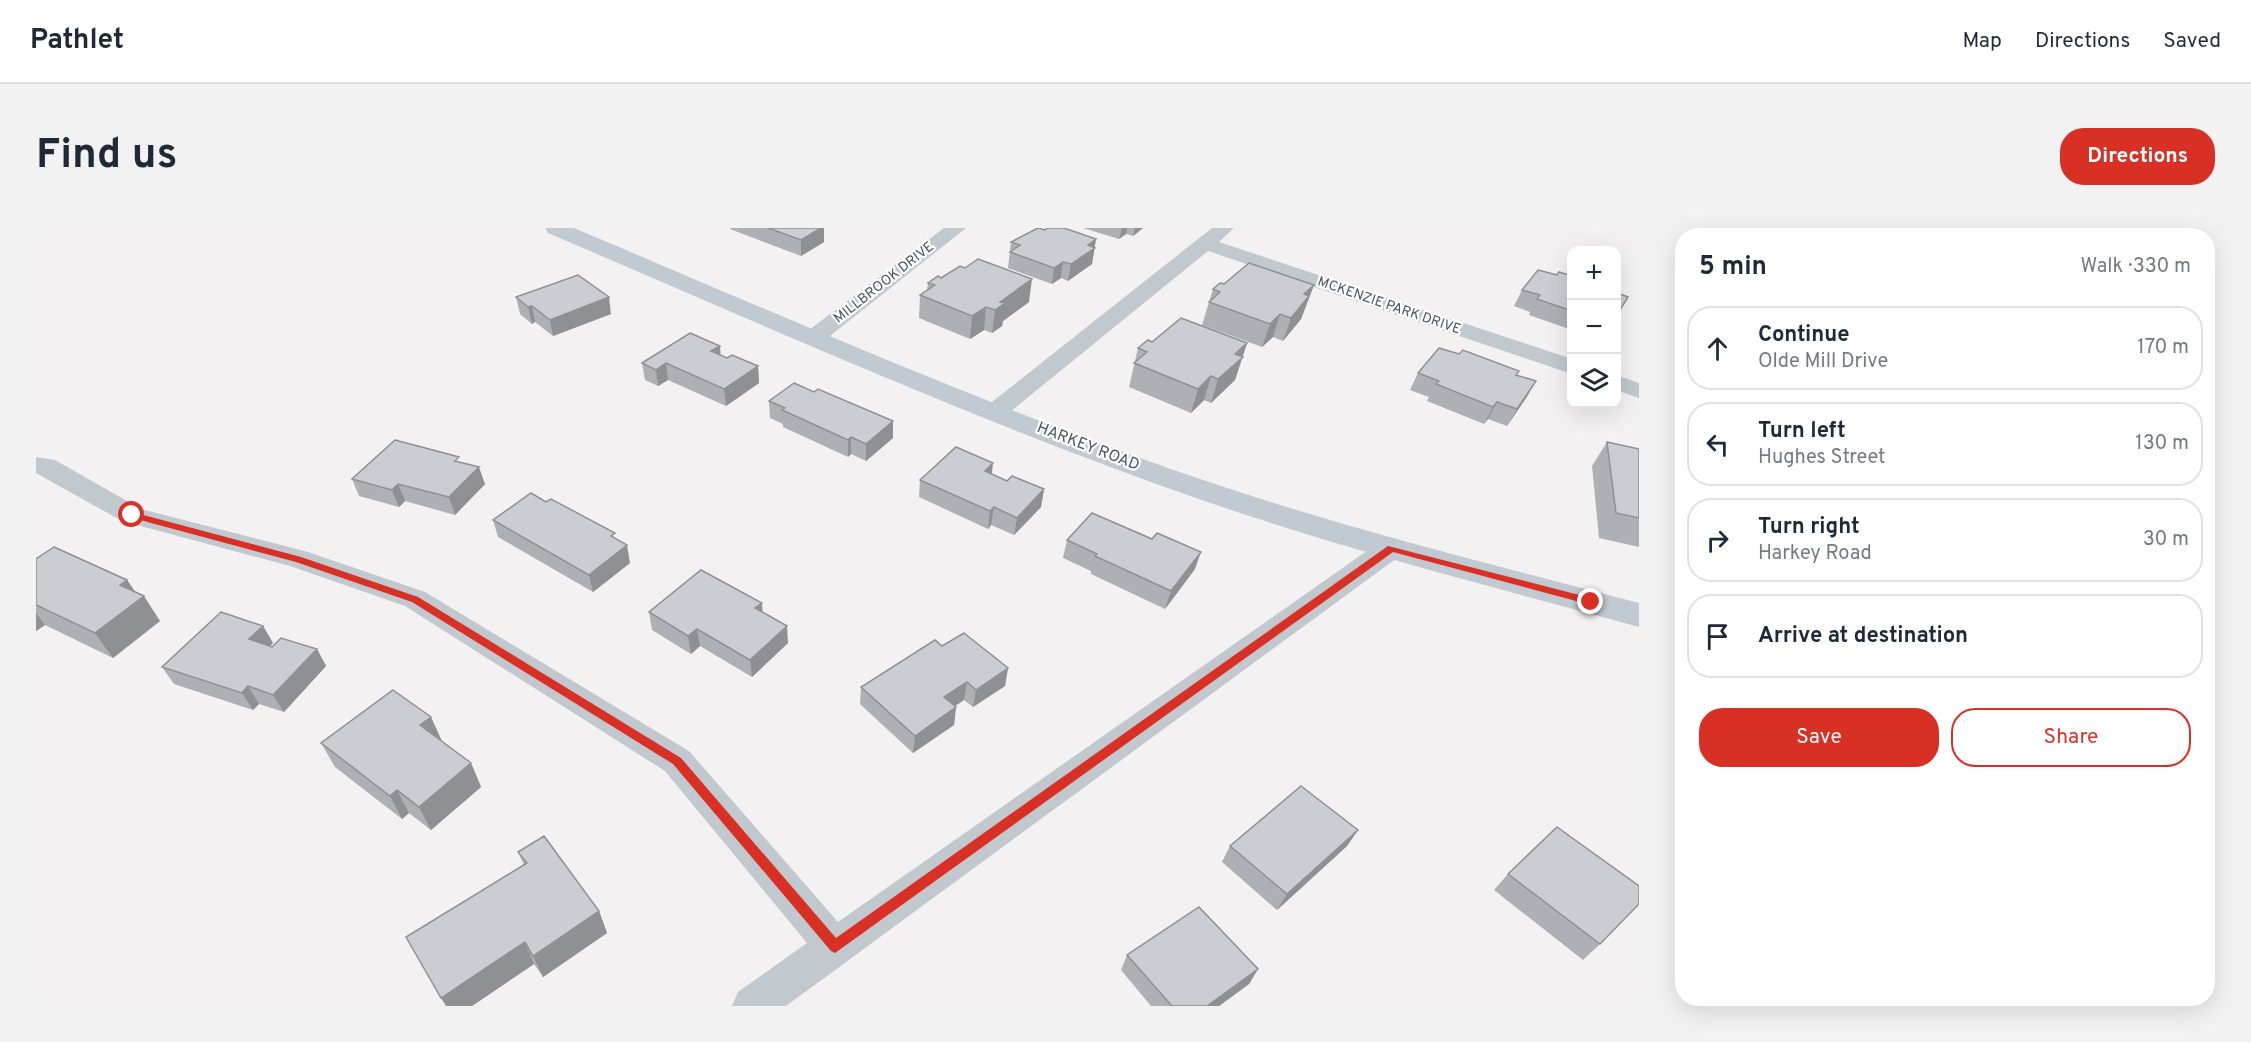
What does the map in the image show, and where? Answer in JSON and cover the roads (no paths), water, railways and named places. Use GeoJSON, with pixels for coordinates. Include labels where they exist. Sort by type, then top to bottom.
{"type":"FeatureCollection","features":[{"type":"Feature","properties":{"kind":"street","name":"HARKEY ROAD"},"geometry":{"type":"LineString","coordinates":[[556,228],[813,338],[1204,490],[1300,523],[1639,615]]}},
{"type":"Feature","properties":{"kind":"street","name":"MILLBROOK DRIVE"},"geometry":{"type":"LineString","coordinates":[[813,338],[956,228]]}},
{"type":"Feature","properties":{"kind":"street"},"geometry":{"type":"LineString","coordinates":[[996,411],[1224,228]]}},
{"type":"Feature","properties":{"kind":"street","name":"MCKENZIE PARK DRIVE"},"geometry":{"type":"LineString","coordinates":[[1206,244],[1567,365]]}},
{"type":"Feature","properties":{"kind":"street"},"geometry":{"type":"LineString","coordinates":[[1621,384],[1639,391]]}},
{"type":"Feature","properties":{"kind":"street"},"geometry":{"type":"LineString","coordinates":[[36,465],[46,466],[132,515],[298,559],[415,599],[677,761],[835,947]]}},
{"type":"Feature","properties":{"kind":"street"},"geometry":{"type":"LineString","coordinates":[[753,1006],[1391,548]]}}]}
